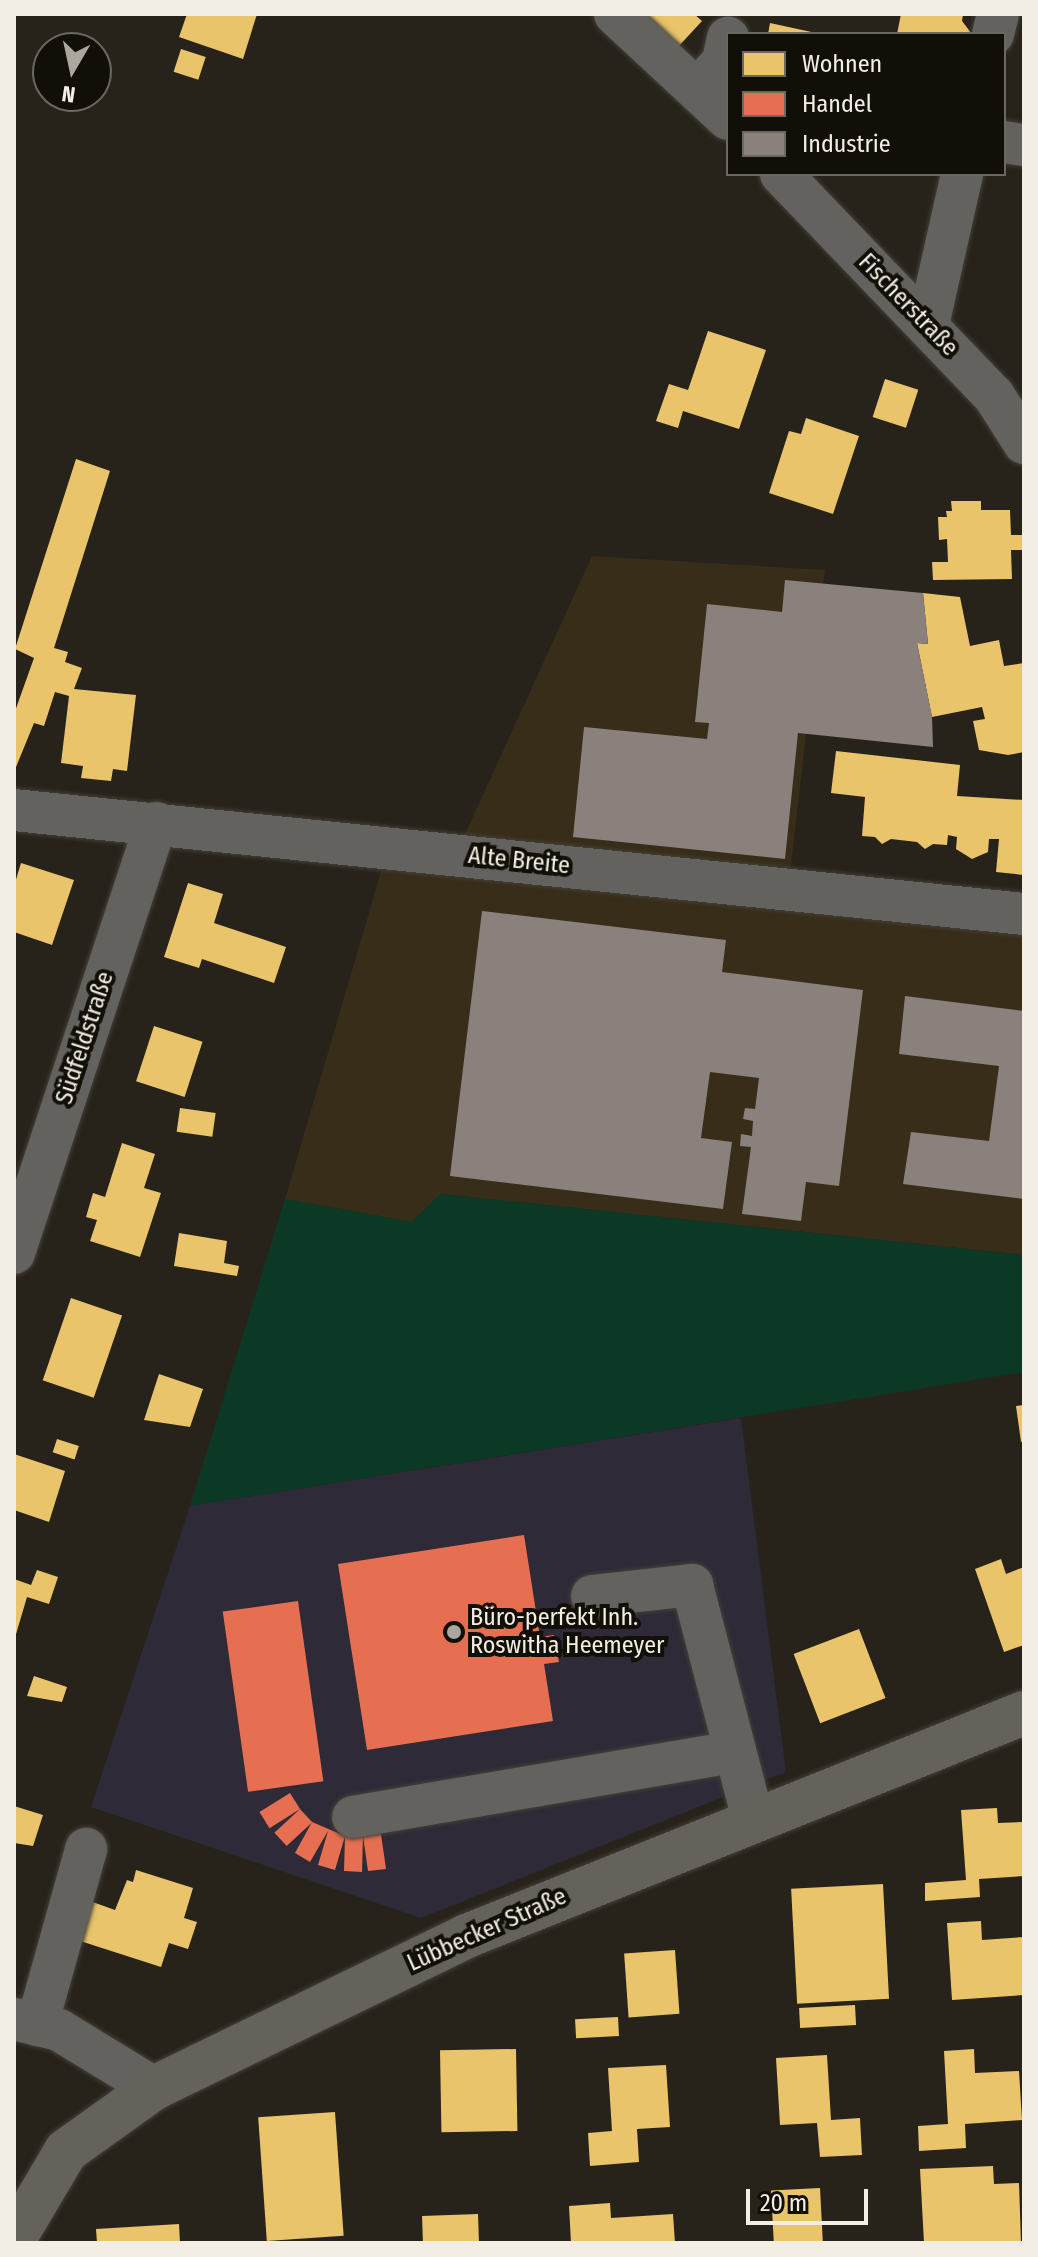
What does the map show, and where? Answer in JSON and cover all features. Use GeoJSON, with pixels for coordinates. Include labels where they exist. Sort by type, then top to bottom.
{"type":"FeatureCollection","features":[{"type":"Feature","properties":{"kind":"main road","name":"Lübbecker Straße"},"geometry":{"type":"LineString","coordinates":[[14,2239],[66,2151],[154,2088],[467,1936],[1024,1713]]}},
{"type":"Feature","properties":{"kind":"street"},"geometry":{"type":"LineString","coordinates":[[615,14],[726,117]]}},
{"type":"Feature","properties":{"kind":"street"},"geometry":{"type":"LineString","coordinates":[[698,89],[723,61],[726,46]]}},
{"type":"Feature","properties":{"kind":"street","name":"Fischerstraße"},"geometry":{"type":"LineString","coordinates":[[783,176],[994,396],[1024,443]]}},
{"type":"Feature","properties":{"kind":"street"},"geometry":{"type":"LineString","coordinates":[[928,325],[962,176]]}},
{"type":"Feature","properties":{"kind":"street","name":"Alte Breite"},"geometry":{"type":"LineString","coordinates":[[14,810],[1024,914]]}},
{"type":"Feature","properties":{"kind":"street","name":"Südfeldstraße"},"geometry":{"type":"LineString","coordinates":[[14,1253],[156,823]]}},
{"type":"Feature","properties":{"kind":"street"},"geometry":{"type":"LineString","coordinates":[[592,1596],[692,1585],[733,1752],[753,1819]]}},
{"type":"Feature","properties":{"kind":"street"},"geometry":{"type":"LineString","coordinates":[[353,1817],[733,1752]]}},
{"type":"Feature","properties":{"kind":"street"},"geometry":{"type":"LineString","coordinates":[[86,1849],[26,2022],[59,2030],[154,2088]]}},
{"type":"Feature","properties":{"kind":"shaded area"},"geometry":{"type":"Polygon","coordinates":[[[592,556],[825,570],[786,908],[1024,935],[1024,1255],[441,1194],[412,1222],[285,1199],[390,841],[461,843],[592,556]]]}},
{"type":"Feature","properties":{"kind":"shaded area"},"geometry":{"type":"Polygon","coordinates":[[[741,1418],[786,1772],[421,1918],[91,1807],[190,1506],[741,1418]]]}},
{"type":"Feature","properties":{"kind":"green space"},"geometry":{"type":"Polygon","coordinates":[[[440,1194],[1024,1255],[1024,1372],[190,1506],[285,1199],[412,1222],[440,1194]]]}},
{"type":"Feature","properties":{"kind":"building: Wohnen"},"geometry":{"type":"Polygon","coordinates":[[[187,14],[257,14],[243,59],[179,37],[187,14]]]}},
{"type":"Feature","properties":{"kind":"building: Wohnen"},"geometry":{"type":"Polygon","coordinates":[[[639,14],[694,14],[702,21],[677,48],[639,14]]]}},
{"type":"Feature","properties":{"kind":"building: Wohnen"},"geometry":{"type":"Polygon","coordinates":[[[901,14],[963,14],[962,21],[970,32],[897,32],[901,14]]]}},
{"type":"Feature","properties":{"kind":"building: Wohnen"},"geometry":{"type":"Polygon","coordinates":[[[770,23],[811,32],[768,32],[770,23]]]}},
{"type":"Feature","properties":{"kind":"building: Wohnen"},"geometry":{"type":"Polygon","coordinates":[[[181,49],[206,57],[198,80],[174,72],[181,49]]]}},
{"type":"Feature","properties":{"kind":"building: Wohnen"},"geometry":{"type":"Polygon","coordinates":[[[708,331],[766,350],[739,429],[683,411],[678,428],[656,421],[669,384],[688,390],[708,331]]]}},
{"type":"Feature","properties":{"kind":"building: Wohnen"},"geometry":{"type":"Polygon","coordinates":[[[885,379],[918,390],[906,428],[873,417],[885,379]]]}},
{"type":"Feature","properties":{"kind":"building: Wohnen"},"geometry":{"type":"Polygon","coordinates":[[[806,418],[859,436],[833,514],[769,493],[789,431],[801,434],[806,418]]]}},
{"type":"Feature","properties":{"kind":"building: Wohnen"},"geometry":{"type":"Polygon","coordinates":[[[76,459],[110,471],[54,648],[68,652],[65,662],[82,668],[74,689],[136,695],[127,771],[113,769],[111,781],[81,778],[83,766],[61,763],[69,696],[55,692],[44,726],[34,723],[14,772],[14,714],[34,658],[15,649],[76,459]]]}},
{"type":"Feature","properties":{"kind":"building: Wohnen"},"geometry":{"type":"Polygon","coordinates":[[[951,501],[981,501],[981,510],[1010,510],[1011,535],[1023,535],[1024,550],[1011,550],[1012,579],[933,580],[932,562],[948,562],[947,539],[939,540],[938,517],[947,517],[946,511],[952,511],[951,501]]]}},
{"type":"Feature","properties":{"kind":"building: Wohnen"},"geometry":{"type":"Polygon","coordinates":[[[923,593],[960,597],[970,646],[999,640],[1004,666],[1024,663],[1024,752],[1008,755],[979,750],[973,721],[985,719],[982,707],[932,717],[917,643],[928,644],[923,593]]]}},
{"type":"Feature","properties":{"kind":"building: Wohnen"},"geometry":{"type":"Polygon","coordinates":[[[836,751],[960,765],[957,796],[1024,800],[1024,875],[996,872],[999,839],[989,839],[988,852],[972,859],[956,849],[957,837],[948,835],[947,845],[933,844],[925,849],[917,842],[891,839],[882,844],[875,837],[862,836],[865,797],[831,793],[836,751]]]}},
{"type":"Feature","properties":{"kind":"building: Wohnen"},"geometry":{"type":"Polygon","coordinates":[[[21,863],[74,880],[52,945],[14,932],[14,886],[21,863]]]}},
{"type":"Feature","properties":{"kind":"building: Wohnen"},"geometry":{"type":"Polygon","coordinates":[[[188,883],[223,894],[214,923],[286,947],[274,983],[202,959],[199,968],[164,957],[188,883]]]}},
{"type":"Feature","properties":{"kind":"building: Wohnen"},"geometry":{"type":"Polygon","coordinates":[[[154,1026],[203,1042],[185,1097],[136,1081],[154,1026]]]}},
{"type":"Feature","properties":{"kind":"building: Wohnen"},"geometry":{"type":"Polygon","coordinates":[[[180,1108],[216,1113],[212,1137],[177,1132],[180,1108]]]}},
{"type":"Feature","properties":{"kind":"building: Wohnen"},"geometry":{"type":"Polygon","coordinates":[[[122,1143],[155,1154],[144,1188],[161,1193],[140,1257],[90,1241],[97,1220],[86,1217],[93,1193],[105,1197],[122,1143]]]}},
{"type":"Feature","properties":{"kind":"building: Wohnen"},"geometry":{"type":"Polygon","coordinates":[[[179,1233],[227,1241],[224,1263],[239,1266],[237,1276],[174,1266],[179,1233]]]}},
{"type":"Feature","properties":{"kind":"building: Wohnen"},"geometry":{"type":"Polygon","coordinates":[[[71,1298],[122,1316],[94,1398],[43,1380],[71,1298]]]}},
{"type":"Feature","properties":{"kind":"building: Wohnen"},"geometry":{"type":"Polygon","coordinates":[[[159,1374],[203,1389],[190,1427],[144,1420],[159,1374]]]}},
{"type":"Feature","properties":{"kind":"building: Wohnen"},"geometry":{"type":"Polygon","coordinates":[[[1024,1405],[1024,1441],[1021,1442],[1016,1406],[1024,1405]]]}},
{"type":"Feature","properties":{"kind":"building: Wohnen"},"geometry":{"type":"Polygon","coordinates":[[[57,1439],[79,1446],[75,1459],[53,1452],[57,1439]]]}},
{"type":"Feature","properties":{"kind":"building: Wohnen"},"geometry":{"type":"Polygon","coordinates":[[[14,1454],[65,1471],[49,1522],[14,1510],[14,1454]]]}},
{"type":"Feature","properties":{"kind":"building: Wohnen"},"geometry":{"type":"Polygon","coordinates":[[[1001,1559],[1006,1574],[1024,1567],[1024,1645],[1004,1652],[975,1569],[1001,1559]]]}},
{"type":"Feature","properties":{"kind":"building: Wohnen"},"geometry":{"type":"Polygon","coordinates":[[[37,1570],[58,1577],[49,1604],[27,1597],[14,1641],[14,1579],[31,1585],[37,1570]]]}},
{"type":"Feature","properties":{"kind":"building: Wohnen"},"geometry":{"type":"Polygon","coordinates":[[[859,1629],[886,1698],[820,1723],[794,1654],[859,1629]]]}},
{"type":"Feature","properties":{"kind":"building: Wohnen"},"geometry":{"type":"Polygon","coordinates":[[[34,1676],[67,1687],[62,1702],[27,1696],[34,1676]]]}},
{"type":"Feature","properties":{"kind":"building: Wohnen"},"geometry":{"type":"Polygon","coordinates":[[[14,1806],[43,1815],[33,1846],[14,1843],[14,1806]]]}},
{"type":"Feature","properties":{"kind":"building: Wohnen"},"geometry":{"type":"Polygon","coordinates":[[[997,1808],[998,1823],[1024,1822],[1024,1876],[979,1879],[980,1897],[925,1901],[925,1883],[966,1880],[961,1810],[997,1808]]]}},
{"type":"Feature","properties":{"kind":"building: Wohnen"},"geometry":{"type":"Polygon","coordinates":[[[136,1870],[193,1888],[184,1918],[197,1922],[188,1949],[169,1943],[161,1967],[74,1939],[87,1900],[115,1910],[127,1880],[133,1882],[136,1870]]]}},
{"type":"Feature","properties":{"kind":"building: Wohnen"},"geometry":{"type":"Polygon","coordinates":[[[883,1884],[889,1999],[797,2004],[791,1889],[883,1884]]]}},
{"type":"Feature","properties":{"kind":"building: Wohnen"},"geometry":{"type":"Polygon","coordinates":[[[981,1921],[982,1940],[1024,1937],[1024,1995],[952,2000],[947,1923],[981,1921]]]}},
{"type":"Feature","properties":{"kind":"building: Wohnen"},"geometry":{"type":"Polygon","coordinates":[[[675,1950],[679,2014],[629,2017],[624,1954],[675,1950]]]}},
{"type":"Feature","properties":{"kind":"building: Wohnen"},"geometry":{"type":"Polygon","coordinates":[[[855,2005],[856,2025],[800,2028],[799,2008],[855,2005]]]}},
{"type":"Feature","properties":{"kind":"building: Wohnen"},"geometry":{"type":"Polygon","coordinates":[[[618,2017],[619,2036],[576,2038],[575,2019],[618,2017]]]}},
{"type":"Feature","properties":{"kind":"building: Wohnen"},"geometry":{"type":"Polygon","coordinates":[[[516,2049],[517,2131],[441,2132],[440,2050],[516,2049]]]}},
{"type":"Feature","properties":{"kind":"building: Wohnen"},"geometry":{"type":"Polygon","coordinates":[[[974,2049],[975,2073],[1019,2071],[1022,2120],[965,2124],[966,2148],[919,2151],[918,2126],[948,2124],[944,2051],[974,2049]]]}},
{"type":"Feature","properties":{"kind":"building: Wohnen"},"geometry":{"type":"Polygon","coordinates":[[[827,2055],[831,2120],[860,2118],[862,2155],[820,2157],[817,2123],[780,2125],[776,2058],[827,2055]]]}},
{"type":"Feature","properties":{"kind":"building: Wohnen"},"geometry":{"type":"Polygon","coordinates":[[[666,2065],[670,2127],[637,2129],[639,2162],[590,2166],[588,2133],[612,2131],[608,2068],[666,2065]]]}},
{"type":"Feature","properties":{"kind":"building: Wohnen"},"geometry":{"type":"Polygon","coordinates":[[[335,2112],[344,2236],[267,2241],[258,2117],[335,2112]]]}},
{"type":"Feature","properties":{"kind":"building: Wohnen"},"geometry":{"type":"Polygon","coordinates":[[[993,2166],[994,2184],[1019,2183],[1021,2243],[924,2243],[920,2169],[993,2166]]]}},
{"type":"Feature","properties":{"kind":"building: Wohnen"},"geometry":{"type":"Polygon","coordinates":[[[820,2188],[823,2243],[774,2243],[771,2191],[820,2188]]]}},
{"type":"Feature","properties":{"kind":"building: Wohnen"},"geometry":{"type":"Polygon","coordinates":[[[610,2203],[611,2218],[673,2214],[675,2243],[571,2243],[569,2206],[610,2203]]]}},
{"type":"Feature","properties":{"kind":"building: Wohnen"},"geometry":{"type":"Polygon","coordinates":[[[478,2214],[479,2243],[423,2243],[422,2216],[478,2214]]]}},
{"type":"Feature","properties":{"kind":"building: Wohnen"},"geometry":{"type":"Polygon","coordinates":[[[179,2224],[180,2243],[97,2243],[96,2229],[179,2224]]]}},
{"type":"Feature","properties":{"kind":"building: Handel"},"geometry":{"type":"Polygon","coordinates":[[[524,1535],[540,1637],[554,1635],[559,1662],[544,1664],[553,1721],[367,1750],[338,1564],[524,1535]]]}},
{"type":"Feature","properties":{"kind":"building: Handel"},"geometry":{"type":"Polygon","coordinates":[[[298,1601],[323,1781],[248,1792],[223,1612],[298,1601]]]}},
{"type":"Feature","properties":{"kind":"building: Handel"},"geometry":{"type":"Polygon","coordinates":[[[290,1793],[300,1809],[270,1828],[259,1812],[290,1793]]]}},
{"type":"Feature","properties":{"kind":"building: Handel"},"geometry":{"type":"Polygon","coordinates":[[[300,1809],[312,1822],[287,1846],[274,1833],[300,1809]]]}},
{"type":"Feature","properties":{"kind":"building: Handel"},"geometry":{"type":"Polygon","coordinates":[[[312,1822],[345,1836],[335,1870],[318,1865],[328,1831],[310,1862],[295,1853],[312,1822]]]}},
{"type":"Feature","properties":{"kind":"building: Handel"},"geometry":{"type":"Polygon","coordinates":[[[381,1834],[386,1869],[368,1871],[363,1836],[362,1872],[344,1871],[345,1836],[381,1834]]]}},
{"type":"Feature","properties":{"kind":"building: Industrie"},"geometry":{"type":"Polygon","coordinates":[[[785,580],[923,593],[928,644],[917,643],[932,717],[933,747],[798,733],[785,859],[573,837],[584,727],[707,739],[709,723],[695,722],[707,604],[782,612],[785,580]]]}},
{"type":"Feature","properties":{"kind":"building: Industrie"},"geometry":{"type":"Polygon","coordinates":[[[482,911],[726,940],[722,972],[863,990],[839,1186],[806,1182],[801,1221],[742,1214],[751,1147],[740,1146],[741,1134],[752,1136],[753,1121],[743,1119],[745,1108],[755,1109],[759,1078],[710,1072],[701,1138],[732,1142],[723,1209],[450,1176],[482,911]]]}},
{"type":"Feature","properties":{"kind":"building: Industrie"},"geometry":{"type":"Polygon","coordinates":[[[905,996],[1024,1011],[1024,1199],[903,1184],[911,1132],[989,1141],[999,1066],[899,1054],[905,996]]]}},
{"type":"Feature","properties":{"kind":"place","name":"Büro-perfekt Inh. Roswitha Heemeyer"},"geometry":{"type":"Point","coordinates":[454,1632]}}]}
